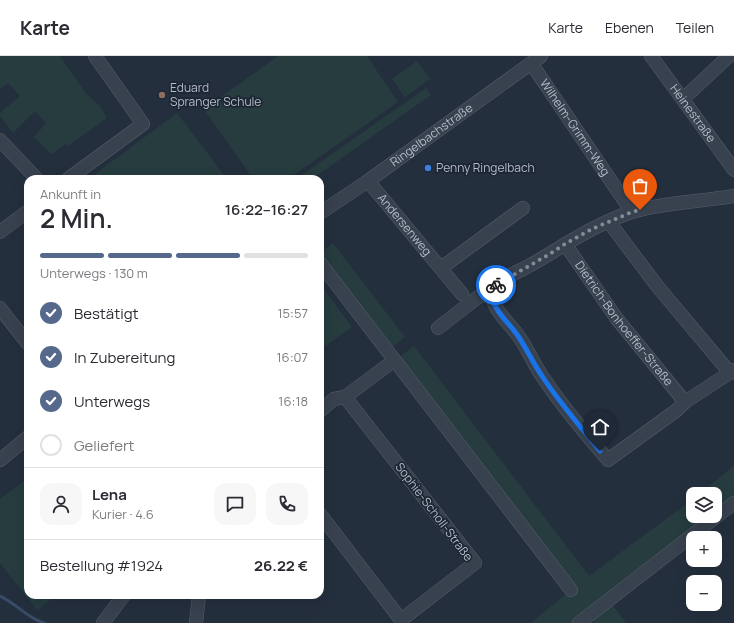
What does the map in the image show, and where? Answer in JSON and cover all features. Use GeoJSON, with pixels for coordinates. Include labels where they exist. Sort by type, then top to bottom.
{"type":"FeatureCollection","features":[{"type":"Feature","properties":{"kind":"street"},"geometry":{"type":"LineString","coordinates":[[73,175],[143,124],[95,56]]}},
{"type":"Feature","properties":{"kind":"street","name":"Heinestraße"},"geometry":{"type":"LineString","coordinates":[[651,56],[734,170]]}},
{"type":"Feature","properties":{"kind":"street"},"geometry":{"type":"LineString","coordinates":[[683,99],[729,56]]}},
{"type":"Feature","properties":{"kind":"street","name":"Ringelbachstraße"},"geometry":{"type":"LineString","coordinates":[[324,210],[368,181],[536,60]]}},
{"type":"Feature","properties":{"kind":"street","name":"Wilhelm-Grimm-Weg"},"geometry":{"type":"LineString","coordinates":[[536,60],[632,212]]}},
{"type":"Feature","properties":{"kind":"street"},"geometry":{"type":"LineString","coordinates":[[0,140],[33,175]]}},
{"type":"Feature","properties":{"kind":"street","name":"Andersenweg"},"geometry":{"type":"LineString","coordinates":[[368,181],[462,294]]}},
{"type":"Feature","properties":{"kind":"street"},"geometry":{"type":"LineString","coordinates":[[610,222],[658,287],[732,372],[685,402],[677,410],[608,460],[576,422],[542,376],[518,335],[496,307],[492,298],[492,290],[499,283],[565,244],[610,222],[632,212],[665,204],[734,196]]}},
{"type":"Feature","properties":{"kind":"street","name":"Andersenweg"},"geometry":{"type":"LineString","coordinates":[[441,268],[523,208]]}},
{"type":"Feature","properties":{"kind":"street"},"geometry":{"type":"LineString","coordinates":[[0,232],[24,214]]}},
{"type":"Feature","properties":{"kind":"street","name":"Dietrich-Bonhoeffer-Straße"},"geometry":{"type":"LineString","coordinates":[[565,244],[617,319],[685,402]]}},
{"type":"Feature","properties":{"kind":"street"},"geometry":{"type":"LineString","coordinates":[[324,268],[571,590]]}},
{"type":"Feature","properties":{"kind":"street"},"geometry":{"type":"LineString","coordinates":[[438,328],[478,298],[492,293]]}},
{"type":"Feature","properties":{"kind":"street"},"geometry":{"type":"LineString","coordinates":[[0,308],[24,339]]}},
{"type":"Feature","properties":{"kind":"street"},"geometry":{"type":"LineString","coordinates":[[324,408],[334,399],[345,397],[392,362]]}},
{"type":"Feature","properties":{"kind":"street","name":"Sophie-Scholl-Straße"},"geometry":{"type":"LineString","coordinates":[[324,519],[401,620],[475,563],[345,397]]}},
{"type":"Feature","properties":{"kind":"street"},"geometry":{"type":"LineString","coordinates":[[0,460],[24,440]]}},
{"type":"Feature","properties":{"kind":"street"},"geometry":{"type":"LineString","coordinates":[[579,623],[734,503]]}},
{"type":"Feature","properties":{"kind":"street"},"geometry":{"type":"LineString","coordinates":[[103,623],[121,599]]}},
{"type":"Feature","properties":{"kind":"street"},"geometry":{"type":"LineString","coordinates":[[196,623],[199,599]]}},
{"type":"Feature","properties":{"kind":"green space"},"geometry":{"type":"Polygon","coordinates":[[[0,56],[60,56],[85,92],[99,105],[107,118],[68,146],[66,144],[51,154],[34,137],[46,123],[35,111],[13,133],[0,116],[0,113],[20,96],[8,83],[0,89],[0,56]]]}},
{"type":"Feature","properties":{"kind":"green space"},"geometry":{"type":"Polygon","coordinates":[[[278,56],[367,56],[398,102],[294,175],[250,175],[204,109],[278,56]]]}},
{"type":"Feature","properties":{"kind":"green space"},"geometry":{"type":"Polygon","coordinates":[[[417,61],[430,79],[405,97],[392,79],[417,61]]]}},
{"type":"Feature","properties":{"kind":"green space"},"geometry":{"type":"Polygon","coordinates":[[[426,88],[431,95],[318,175],[302,175],[426,88]]]}},
{"type":"Feature","properties":{"kind":"green space"},"geometry":{"type":"Polygon","coordinates":[[[177,113],[224,175],[94,175],[177,113]]]}},
{"type":"Feature","properties":{"kind":"green space"},"geometry":{"type":"Polygon","coordinates":[[[333,243],[405,337],[391,348],[324,259],[324,251],[333,243]]]}},
{"type":"Feature","properties":{"kind":"green space"},"geometry":{"type":"Polygon","coordinates":[[[324,289],[352,327],[324,347],[324,289]]]}},
{"type":"Feature","properties":{"kind":"green space"},"geometry":{"type":"Polygon","coordinates":[[[414,346],[589,576],[686,504],[686,523],[708,523],[698,531],[686,531],[686,540],[609,600],[626,623],[595,623],[589,615],[579,623],[531,623],[571,590],[395,360],[414,346]]]}},
{"type":"Feature","properties":{"kind":"green space"},"geometry":{"type":"Polygon","coordinates":[[[734,466],[734,503],[722,512],[722,487],[708,487],[734,466]]]}},
{"type":"Feature","properties":{"kind":"green space"},"geometry":{"type":"Polygon","coordinates":[[[24,481],[24,593],[0,563],[0,499],[24,481]]]}},
{"type":"Feature","properties":{"kind":"green space"},"geometry":{"type":"Polygon","coordinates":[[[28,599],[52,599],[37,610],[28,599]]]}},
{"type":"Feature","properties":{"kind":"waterway"},"geometry":{"type":"LineString","coordinates":[[0,596],[11,602],[32,618],[44,623]]}},
{"type":"Feature","properties":{"kind":"way so far"},"geometry":{"type":"LineString","coordinates":[[496,285],[592,229],[640,210]]}},
{"type":"Feature","properties":{"kind":"place","name":"Eduard Spranger Schule"},"geometry":{"type":"Point","coordinates":[162,95]}},
{"type":"Feature","properties":{"kind":"place","name":"Penny Ringelbach"},"geometry":{"type":"Point","coordinates":[428,168]}},
{"type":"Feature","properties":{"kind":"route"},"geometry":{"type":"LineString","coordinates":[[496,285],[492,290],[492,298],[496,307],[518,335],[542,376],[576,422],[600,451]]}}]}
